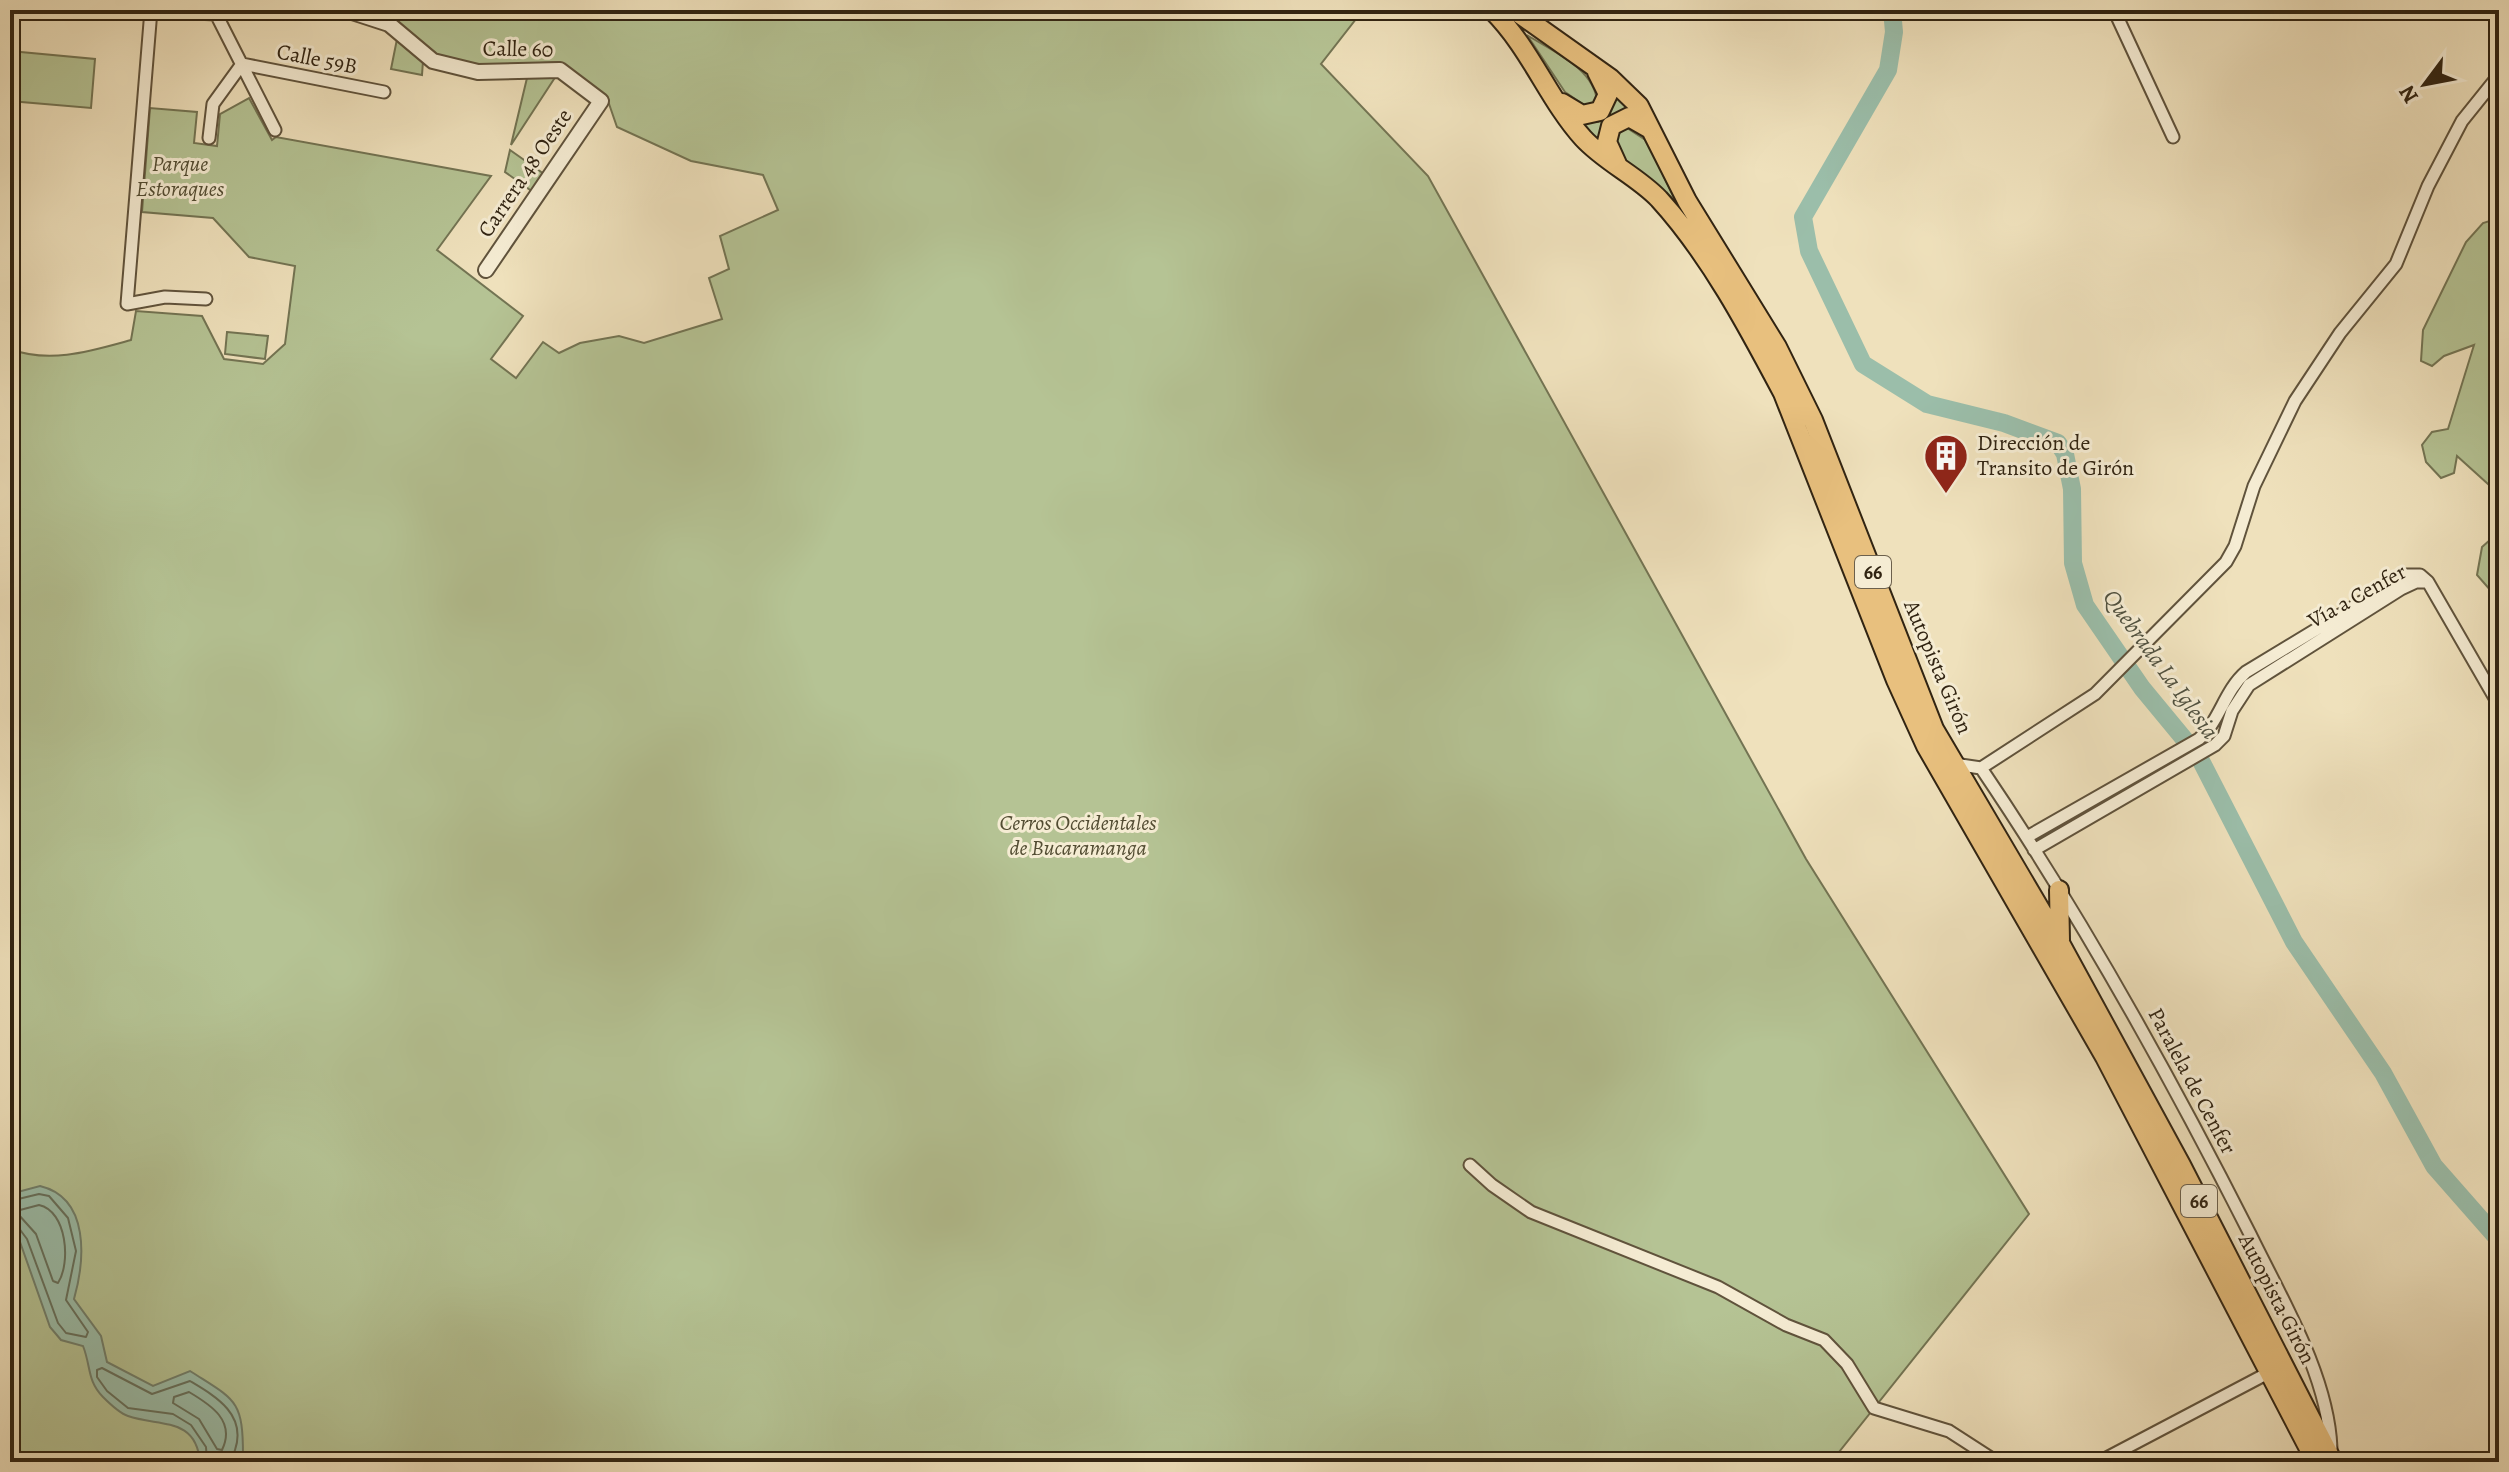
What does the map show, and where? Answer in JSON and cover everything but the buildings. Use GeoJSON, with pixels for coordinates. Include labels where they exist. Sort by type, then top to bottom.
{"type":"FeatureCollection","features":[{"type":"Feature","properties":{"kind":"highway","name":"Autopista Girón"},"geometry":{"type":"LineString","coordinates":[[1492,10],[1531,55],[1585,140],[1656,196],[1678,221],[1759,348],[1783,393],[1896,680],[1926,746],[2105,1057],[2270,1372],[2327,1461]]}},
{"type":"Feature","properties":{"kind":"highway","name":"Autopista Girón"},"geometry":{"type":"LineString","coordinates":[[1514,10],[1628,91],[1652,130],[1687,201],[1777,347],[1813,420],[1934,729],[2060,943],[2181,1165],[2327,1461]]}},
{"type":"Feature","properties":{"kind":"highway"},"geometry":{"type":"LineString","coordinates":[[1557,99],[1582,115],[1600,111],[1608,94],[1593,65]]}},
{"type":"Feature","properties":{"kind":"highway"},"geometry":{"type":"LineString","coordinates":[[1618,166],[1607,142],[1611,126],[1629,117],[1652,130]]}},
{"type":"Feature","properties":{"kind":"highway"},"geometry":{"type":"LineString","coordinates":[[2059,890],[2060,943]]}},
{"type":"Feature","properties":{"kind":"street","name":"Calle 60"},"geometry":{"type":"LineString","coordinates":[[346,10],[389,24],[433,61],[478,72],[560,70],[601,101]]}},
{"type":"Feature","properties":{"kind":"street"},"geometry":{"type":"LineString","coordinates":[[2114,10],[2173,137]]}},
{"type":"Feature","properties":{"kind":"street"},"geometry":{"type":"LineString","coordinates":[[206,299],[165,297],[127,304],[151,11],[216,14],[275,130]]}},
{"type":"Feature","properties":{"kind":"street"},"geometry":{"type":"LineString","coordinates":[[209,138],[213,104],[242,64]]}},
{"type":"Feature","properties":{"kind":"street","name":"Calle 59B"},"geometry":{"type":"LineString","coordinates":[[242,64],[384,92]]}},
{"type":"Feature","properties":{"kind":"street"},"geometry":{"type":"LineString","coordinates":[[1954,764],[1981,768],[2095,694],[2226,562],[2235,546],[2254,486],[2295,401],[2340,333],[2396,264],[2428,186],[2462,121],[2499,75]]}},
{"type":"Feature","properties":{"kind":"street","name":"Carrera 48 Oeste"},"geometry":{"type":"LineString","coordinates":[[486,270],[601,101]]}},
{"type":"Feature","properties":{"kind":"street","name":"Vía a Cenfer"},"geometry":{"type":"LineString","coordinates":[[2027,837],[2199,739],[2209,730],[2228,691],[2246,672],[2406,575],[2420,575],[2428,582]]}},
{"type":"Feature","properties":{"kind":"street","name":"Vía a Cenfer"},"geometry":{"type":"LineString","coordinates":[[2034,850],[2206,752],[2224,736],[2237,701],[2249,685],[2401,589],[2416,582],[2428,582]]}},
{"type":"Feature","properties":{"kind":"street"},"geometry":{"type":"LineString","coordinates":[[2428,582],[2499,705]]}},
{"type":"Feature","properties":{"kind":"street","name":"Paralela de Cenfer"},"geometry":{"type":"LineString","coordinates":[[1981,768],[2027,837],[2180,1095],[2296,1327],[2329,1425],[2327,1461]]}},
{"type":"Feature","properties":{"kind":"street"},"geometry":{"type":"LineString","coordinates":[[1470,1165],[1531,1212],[1718,1287],[1786,1325],[1824,1340],[1847,1364],[1874,1408],[1949,1431],[1997,1462]]}},
{"type":"Feature","properties":{"kind":"street"},"geometry":{"type":"LineString","coordinates":[[2099,1462],[2270,1372]]}},
{"type":"Feature","properties":{"kind":"green space","name":"Cerros Occidentales de Bucaramanga"},"geometry":{"type":"Polygon","coordinates":[[[366,10],[1363,10],[1321,64],[1428,176],[1806,859],[2029,1214],[1831,1462],[10,1462],[10,349],[55,356],[86,352],[131,340],[136,311],[202,316],[224,359],[263,364],[285,344],[295,266],[249,257],[213,218],[142,212],[150,108],[197,112],[194,143],[217,146],[220,114],[249,98],[272,140],[276,137],[491,176],[437,250],[523,316],[491,359],[516,378],[543,342],[559,353],[580,343],[619,336],[644,343],[722,319],[709,278],[729,269],[720,236],[778,210],[763,175],[691,161],[617,127],[607,98],[560,62],[478,66],[435,55],[396,21],[366,10]]]}},
{"type":"Feature","properties":{"kind":"green space"},"geometry":{"type":"Polygon","coordinates":[[[1527,35],[1581,71],[1595,91],[1597,103],[1584,105],[1565,92],[1527,35]]]}},
{"type":"Feature","properties":{"kind":"green space"},"geometry":{"type":"Polygon","coordinates":[[[397,39],[423,61],[422,75],[391,69],[397,39]]]}},
{"type":"Feature","properties":{"kind":"green space"},"geometry":{"type":"Polygon","coordinates":[[[10,51],[95,59],[91,108],[10,101],[10,51]]]}},
{"type":"Feature","properties":{"kind":"green space"},"geometry":{"type":"Polygon","coordinates":[[[556,76],[511,145],[527,78],[556,76]]]}},
{"type":"Feature","properties":{"kind":"green space"},"geometry":{"type":"Polygon","coordinates":[[[1611,85],[1636,112],[1603,125],[1600,132],[1605,151],[1573,116],[1598,122],[1605,117],[1611,85]]]}},
{"type":"Feature","properties":{"kind":"green space"},"geometry":{"type":"Polygon","coordinates":[[[1627,128],[1647,141],[1675,200],[1616,154],[1615,136],[1627,128]]]}},
{"type":"Feature","properties":{"kind":"green space"},"geometry":{"type":"Polygon","coordinates":[[[510,150],[544,174],[533,192],[505,172],[510,150]]]}},
{"type":"Feature","properties":{"kind":"green space"},"geometry":{"type":"Polygon","coordinates":[[[2499,218],[2499,494],[2457,456],[2454,473],[2441,478],[2426,462],[2422,445],[2432,432],[2448,429],[2474,345],[2444,356],[2432,366],[2421,361],[2423,330],[2466,242],[2483,223],[2499,218]]]}},
{"type":"Feature","properties":{"kind":"green space"},"geometry":{"type":"Polygon","coordinates":[[[227,332],[268,336],[265,359],[225,354],[227,332]]]}},
{"type":"Feature","properties":{"kind":"green space"},"geometry":{"type":"Polygon","coordinates":[[[2499,532],[2499,600],[2477,575],[2482,547],[2499,532]]]}},
{"type":"Feature","properties":{"kind":"water"},"geometry":{"type":"Polygon","coordinates":[[[40,1186],[68,1203],[76,1217],[81,1249],[74,1299],[101,1336],[107,1362],[153,1386],[190,1371],[217,1388],[233,1403],[241,1422],[243,1455],[234,1462],[200,1462],[197,1447],[184,1430],[118,1411],[94,1385],[83,1346],[61,1340],[50,1327],[20,1242],[10,1231],[10,1194],[40,1186]]]}},
{"type":"Feature","properties":{"kind":"waterway","name":"Quebrada La Iglesia"},"geometry":{"type":"LineString","coordinates":[[1892,10],[1894,32],[1888,70],[1803,217],[1809,251],[1863,364],[1927,404],[2004,423],[2058,443],[2065,454],[2072,489],[2073,563],[2085,605],[2142,688],[2199,757],[2294,942],[2383,1073],[2434,1166],[2499,1240]]}},
{"type":"Feature","properties":{"kind":"place","name":"Dirección de Transito de Girón"},"geometry":{"type":"Point","coordinates":[1946,495]}},
{"type":"Feature","properties":{"kind":"park label","name":"Parque Estoraques"},"geometry":{"type":"Point","coordinates":[180,176]}}]}
